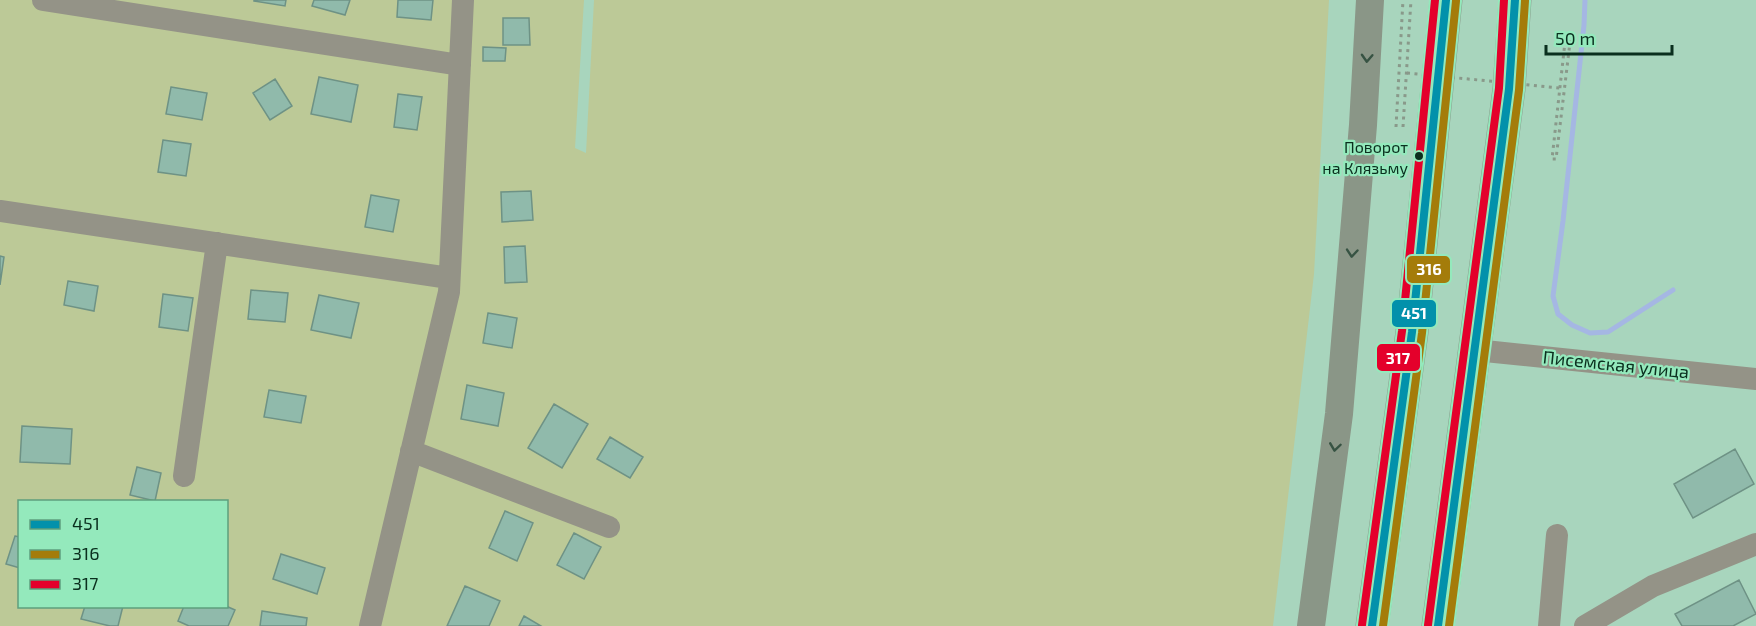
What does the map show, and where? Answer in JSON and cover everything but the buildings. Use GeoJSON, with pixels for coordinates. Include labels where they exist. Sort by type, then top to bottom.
{"type":"FeatureCollection","features":[{"type":"Feature","properties":{"kind":"highway"},"geometry":{"type":"LineString","coordinates":[[1372,626],[1412,332],[1446,0]]}},
{"type":"Feature","properties":{"kind":"highway"},"geometry":{"type":"LineString","coordinates":[[1438,626],[1509,88],[1515,0]]}},
{"type":"Feature","properties":{"kind":"main road"},"geometry":{"type":"LineString","coordinates":[[1311,626],[1339,414],[1363,125],[1370,0]]}},
{"type":"Feature","properties":{"kind":"street"},"geometry":{"type":"LineString","coordinates":[[44,0],[460,65]]}},
{"type":"Feature","properties":{"kind":"street"},"geometry":{"type":"LineString","coordinates":[[370,626],[449,292],[463,0]]}},
{"type":"Feature","properties":{"kind":"street"},"geometry":{"type":"LineString","coordinates":[[0,211],[449,278]]}},
{"type":"Feature","properties":{"kind":"street"},"geometry":{"type":"LineString","coordinates":[[184,476],[217,243]]}},
{"type":"Feature","properties":{"kind":"street","name":"Писемская улица"},"geometry":{"type":"LineString","coordinates":[[1475,350],[1756,379]]}},
{"type":"Feature","properties":{"kind":"street"},"geometry":{"type":"LineString","coordinates":[[411,451],[609,527]]}},
{"type":"Feature","properties":{"kind":"street"},"geometry":{"type":"LineString","coordinates":[[1549,626],[1557,536]]}},
{"type":"Feature","properties":{"kind":"street"},"geometry":{"type":"LineString","coordinates":[[1585,626],[1653,586],[1756,544]]}},
{"type":"Feature","properties":{"kind":"path"},"geometry":{"type":"LineString","coordinates":[[1396,127],[1403,0]]}},
{"type":"Feature","properties":{"kind":"path"},"geometry":{"type":"LineString","coordinates":[[1403,127],[1411,0]]}},
{"type":"Feature","properties":{"kind":"path"},"geometry":{"type":"LineString","coordinates":[[1566,33],[1552,159],[1556,159],[1571,34]]}},
{"type":"Feature","properties":{"kind":"path"},"geometry":{"type":"LineString","coordinates":[[1407,73],[1560,88]]}},
{"type":"Feature","properties":{"kind":"green space"},"geometry":{"type":"Polygon","coordinates":[[[0,0],[584,0],[575,148],[586,153],[594,0],[1329,0],[1314,274],[1273,626],[0,626],[0,0]]]}},
{"type":"Feature","properties":{"kind":"waterway"},"geometry":{"type":"LineString","coordinates":[[1585,0],[1563,221],[1553,296],[1558,314],[1572,325],[1590,333],[1608,332],[1673,290]]}},
{"type":"Feature","properties":{"kind":"transit line","name":"317"},"geometry":{"type":"LineString","coordinates":[[1362,625],[1402,331],[1435,0]]}},
{"type":"Feature","properties":{"kind":"transit line","name":"451"},"geometry":{"type":"LineString","coordinates":[[1372,626],[1412,332],[1446,0]]}},
{"type":"Feature","properties":{"kind":"transit line","name":"317"},"geometry":{"type":"LineString","coordinates":[[1428,625],[1499,88],[1504,0]]}},
{"type":"Feature","properties":{"kind":"transit line","name":"451"},"geometry":{"type":"LineString","coordinates":[[1438,626],[1509,89],[1515,0]]}},
{"type":"Feature","properties":{"kind":"transit line","name":"316"},"geometry":{"type":"LineString","coordinates":[[1383,626],[1422,333],[1456,1]]}},
{"type":"Feature","properties":{"kind":"transit line","name":"316"},"geometry":{"type":"LineString","coordinates":[[1449,626],[1519,90],[1525,1]]}},
{"type":"Feature","properties":{"kind":"place","name":"Поворот на Клязьму"},"geometry":{"type":"Point","coordinates":[1419,156]}}]}
